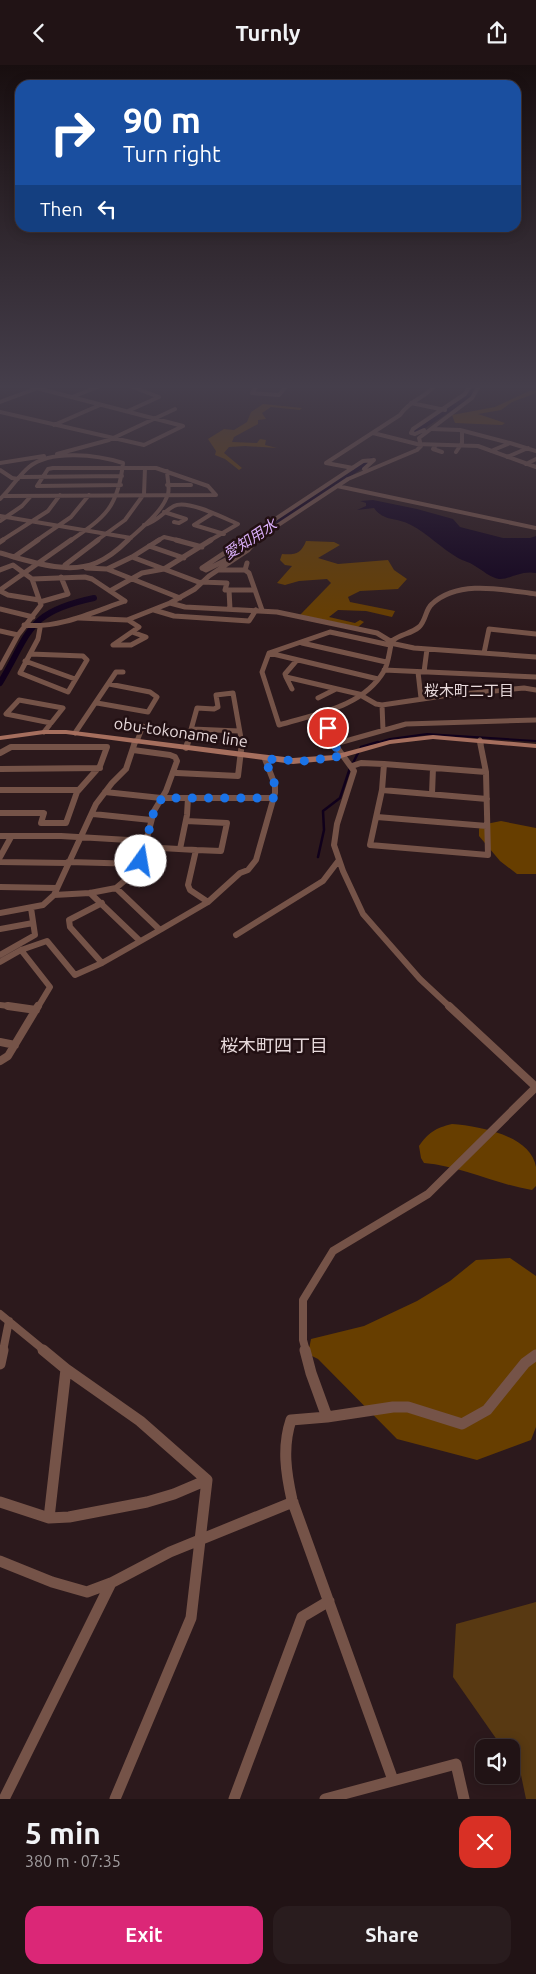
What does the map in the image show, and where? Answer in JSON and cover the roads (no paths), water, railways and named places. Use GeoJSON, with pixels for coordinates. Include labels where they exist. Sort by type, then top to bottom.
{"type":"FeatureCollection","features":[{"type":"Feature","properties":{"kind":"main road","name":"obu-tokoname line"},"geometry":{"type":"LineString","coordinates":[[0,738],[44,732],[75,733],[265,759],[306,761],[342,756],[413,739],[448,737],[536,746]]}},
{"type":"Feature","properties":{"kind":"street"},"geometry":{"type":"LineString","coordinates":[[2,497],[29,467]]}},
{"type":"Feature","properties":{"kind":"street"},"geometry":{"type":"LineString","coordinates":[[61,577],[68,594],[39,601],[8,595],[0,590],[87,530],[110,509],[119,494],[123,467]]}},
{"type":"Feature","properties":{"kind":"street"},"geometry":{"type":"LineString","coordinates":[[347,467],[353,468]]}},
{"type":"Feature","properties":{"kind":"street"},"geometry":{"type":"LineString","coordinates":[[352,478],[366,467]]}},
{"type":"Feature","properties":{"kind":"street"},"geometry":{"type":"LineString","coordinates":[[353,468],[202,568],[206,570],[215,567],[337,487],[378,467]]}},
{"type":"Feature","properties":{"kind":"street"},"geometry":{"type":"LineString","coordinates":[[2,497],[119,494],[216,495],[208,486],[190,482],[167,471],[145,468],[53,468],[48,469],[37,486],[121,485]]}},
{"type":"Feature","properties":{"kind":"street"},"geometry":{"type":"LineString","coordinates":[[65,565],[125,520],[144,494],[145,468]]}},
{"type":"Feature","properties":{"kind":"street"},"geometry":{"type":"LineString","coordinates":[[0,470],[12,478],[122,476]]}},
{"type":"Feature","properties":{"kind":"street"},"geometry":{"type":"LineString","coordinates":[[0,553],[40,563],[84,566],[100,562],[131,538],[160,507],[168,495],[167,471]]}},
{"type":"Feature","properties":{"kind":"street"},"geometry":{"type":"LineString","coordinates":[[168,485],[190,482]]}},
{"type":"Feature","properties":{"kind":"street"},"geometry":{"type":"LineString","coordinates":[[190,482],[192,495]]}},
{"type":"Feature","properties":{"kind":"street"},"geometry":{"type":"LineString","coordinates":[[337,487],[536,528]]}},
{"type":"Feature","properties":{"kind":"street"},"geometry":{"type":"LineString","coordinates":[[0,542],[48,511],[60,495]]}},
{"type":"Feature","properties":{"kind":"street"},"geometry":{"type":"LineString","coordinates":[[14,557],[71,517],[89,495]]}},
{"type":"Feature","properties":{"kind":"street"},"geometry":{"type":"LineString","coordinates":[[0,521],[22,506],[31,496]]}},
{"type":"Feature","properties":{"kind":"street"},"geometry":{"type":"LineString","coordinates":[[110,591],[142,573],[164,569],[238,524],[184,503],[178,503],[150,525],[144,525]]}},
{"type":"Feature","properties":{"kind":"street"},"geometry":{"type":"LineString","coordinates":[[164,513],[186,519],[179,523],[174,522]]}},
{"type":"Feature","properties":{"kind":"street"},"geometry":{"type":"LineString","coordinates":[[212,513],[194,525],[224,533]]}},
{"type":"Feature","properties":{"kind":"street"},"geometry":{"type":"LineString","coordinates":[[0,516],[131,538]]}},
{"type":"Feature","properties":{"kind":"street"},"geometry":{"type":"LineString","coordinates":[[107,569],[132,557],[164,537],[202,547]]}},
{"type":"Feature","properties":{"kind":"street"},"geometry":{"type":"LineString","coordinates":[[76,618],[128,620],[154,610],[195,589],[248,550],[253,542]]}},
{"type":"Feature","properties":{"kind":"street"},"geometry":{"type":"LineString","coordinates":[[149,546],[184,558]]}},
{"type":"Feature","properties":{"kind":"street"},"geometry":{"type":"LineString","coordinates":[[132,557],[201,583],[227,583],[225,590],[255,590]]}},
{"type":"Feature","properties":{"kind":"street"},"geometry":{"type":"LineString","coordinates":[[244,570],[247,563]]}},
{"type":"Feature","properties":{"kind":"street"},"geometry":{"type":"LineString","coordinates":[[0,570],[13,565],[32,579],[61,577],[92,579],[125,601],[76,618],[38,627],[26,626]]}},
{"type":"Feature","properties":{"kind":"street"},"geometry":{"type":"LineString","coordinates":[[84,566],[85,568],[107,569],[180,598]]}},
{"type":"Feature","properties":{"kind":"street"},"geometry":{"type":"LineString","coordinates":[[220,570],[244,570],[249,573],[262,610]]}},
{"type":"Feature","properties":{"kind":"street"},"geometry":{"type":"LineString","coordinates":[[0,668],[18,635],[40,607],[32,579]]}},
{"type":"Feature","properties":{"kind":"street"},"geometry":{"type":"LineString","coordinates":[[269,653],[262,671],[278,725],[323,711],[363,695],[384,670],[391,643],[421,626],[434,603],[457,592],[484,588],[536,594]]}},
{"type":"Feature","properties":{"kind":"street"},"geometry":{"type":"LineString","coordinates":[[229,590],[230,609]]}},
{"type":"Feature","properties":{"kind":"street"},"geometry":{"type":"LineString","coordinates":[[170,603],[185,607],[262,610],[377,633],[391,643]]}},
{"type":"Feature","properties":{"kind":"street"},"geometry":{"type":"LineString","coordinates":[[0,609],[33,617]]}},
{"type":"Feature","properties":{"kind":"street"},"geometry":{"type":"LineString","coordinates":[[154,610],[174,616],[249,621],[256,610]]}},
{"type":"Feature","properties":{"kind":"street"},"geometry":{"type":"LineString","coordinates":[[128,620],[139,627],[113,645],[121,647],[133,646],[146,637],[132,632]]}},
{"type":"Feature","properties":{"kind":"street"},"geometry":{"type":"LineString","coordinates":[[30,654],[83,656],[87,660],[68,692],[20,673],[39,635],[38,627]]}},
{"type":"Feature","properties":{"kind":"street"},"geometry":{"type":"LineString","coordinates":[[484,653],[489,629],[536,634]]}},
{"type":"Feature","properties":{"kind":"street"},"geometry":{"type":"LineString","coordinates":[[0,631],[18,635]]}},
{"type":"Feature","properties":{"kind":"street"},"geometry":{"type":"LineString","coordinates":[[269,653],[330,632],[427,649],[536,659]]}},
{"type":"Feature","properties":{"kind":"street"},"geometry":{"type":"LineString","coordinates":[[301,643],[386,662]]}},
{"type":"Feature","properties":{"kind":"street"},"geometry":{"type":"LineString","coordinates":[[421,698],[421,672],[427,649]]}},
{"type":"Feature","properties":{"kind":"street"},"geometry":{"type":"LineString","coordinates":[[0,651],[8,654]]}},
{"type":"Feature","properties":{"kind":"street"},"geometry":{"type":"LineString","coordinates":[[269,653],[378,679]]}},
{"type":"Feature","properties":{"kind":"street"},"geometry":{"type":"LineString","coordinates":[[0,657],[8,654]]}},
{"type":"Feature","properties":{"kind":"street"},"geometry":{"type":"LineString","coordinates":[[292,689],[285,674],[297,660]]}},
{"type":"Feature","properties":{"kind":"street"},"geometry":{"type":"LineString","coordinates":[[25,661],[75,679]]}},
{"type":"Feature","properties":{"kind":"street"},"geometry":{"type":"LineString","coordinates":[[384,670],[536,677]]}},
{"type":"Feature","properties":{"kind":"street"},"geometry":{"type":"LineString","coordinates":[[75,733],[97,703],[116,672],[123,672]]}},
{"type":"Feature","properties":{"kind":"street"},"geometry":{"type":"LineString","coordinates":[[286,677],[363,695],[376,705],[421,698],[524,688],[536,690]]}},
{"type":"Feature","properties":{"kind":"street"},"geometry":{"type":"LineString","coordinates":[[97,703],[148,712],[157,697],[150,692],[109,684]]}},
{"type":"Feature","properties":{"kind":"street"},"geometry":{"type":"LineString","coordinates":[[318,698],[336,689]]}},
{"type":"Feature","properties":{"kind":"street"},"geometry":{"type":"LineString","coordinates":[[177,773],[238,776],[242,744],[233,693],[216,695],[218,707],[214,709],[197,708],[186,748]]}},
{"type":"Feature","properties":{"kind":"street"},"geometry":{"type":"LineString","coordinates":[[44,732],[63,708],[18,700],[6,714],[50,723]]}},
{"type":"Feature","properties":{"kind":"street"},"geometry":{"type":"LineString","coordinates":[[382,705],[383,730]]}},
{"type":"Feature","properties":{"kind":"street"},"geometry":{"type":"LineString","coordinates":[[323,711],[334,744],[354,771],[337,824],[334,845],[363,914],[420,979],[536,1087],[428,1194],[333,1251],[303,1300],[303,1340],[311,1373],[327,1417]]}},
{"type":"Feature","properties":{"kind":"street"},"geometry":{"type":"LineString","coordinates":[[334,744],[406,724],[536,720]]}},
{"type":"Feature","properties":{"kind":"street"},"geometry":{"type":"LineString","coordinates":[[0,913],[43,905],[56,892],[96,803],[126,769],[143,726]]}},
{"type":"Feature","properties":{"kind":"street"},"geometry":{"type":"LineString","coordinates":[[192,729],[239,731]]}},
{"type":"Feature","properties":{"kind":"street"},"geometry":{"type":"LineString","coordinates":[[12,747],[18,735]]}},
{"type":"Feature","properties":{"kind":"street"},"geometry":{"type":"LineString","coordinates":[[384,764],[382,790],[370,845],[488,855],[486,772],[480,740]]}},
{"type":"Feature","properties":{"kind":"street"},"geometry":{"type":"LineString","coordinates":[[0,753],[12,747],[107,747],[105,758],[100,768],[78,790],[66,823],[41,823],[44,813],[0,813]]}},
{"type":"Feature","properties":{"kind":"street"},"geometry":{"type":"LineString","coordinates":[[0,887],[90,893],[116,888],[135,872],[140,864],[152,819],[166,791],[177,759],[170,755],[133,750]]}},
{"type":"Feature","properties":{"kind":"street"},"geometry":{"type":"LineString","coordinates":[[0,962],[47,941],[76,975],[102,963],[208,902],[240,873],[248,870],[256,860],[274,798],[275,785],[265,759]]}},
{"type":"Feature","properties":{"kind":"street"},"geometry":{"type":"LineString","coordinates":[[352,766],[361,763],[384,764],[486,772]]}},
{"type":"Feature","properties":{"kind":"street"},"geometry":{"type":"LineString","coordinates":[[0,769],[100,768]]}},
{"type":"Feature","properties":{"kind":"street"},"geometry":{"type":"LineString","coordinates":[[432,794],[433,768]]}},
{"type":"Feature","properties":{"kind":"street"},"geometry":{"type":"LineString","coordinates":[[0,790],[78,790]]}},
{"type":"Feature","properties":{"kind":"street"},"geometry":{"type":"LineString","coordinates":[[382,790],[486,799]]}},
{"type":"Feature","properties":{"kind":"street"},"geometry":{"type":"LineString","coordinates":[[105,792],[162,798],[274,798]]}},
{"type":"Feature","properties":{"kind":"street"},"geometry":{"type":"LineString","coordinates":[[180,849],[186,821],[188,798]]}},
{"type":"Feature","properties":{"kind":"street"},"geometry":{"type":"LineString","coordinates":[[92,814],[152,819]]}},
{"type":"Feature","properties":{"kind":"street"},"geometry":{"type":"LineString","coordinates":[[377,817],[487,826]]}},
{"type":"Feature","properties":{"kind":"street"},"geometry":{"type":"LineString","coordinates":[[0,837],[80,837],[180,849],[221,851],[226,823],[186,821]]}},
{"type":"Feature","properties":{"kind":"street"},"geometry":{"type":"LineString","coordinates":[[0,857],[11,837]]}},
{"type":"Feature","properties":{"kind":"street"},"geometry":{"type":"LineString","coordinates":[[196,850],[188,885],[190,890],[208,902]]}},
{"type":"Feature","properties":{"kind":"street"},"geometry":{"type":"LineString","coordinates":[[236,935],[323,881],[339,860]]}},
{"type":"Feature","properties":{"kind":"street"},"geometry":{"type":"LineString","coordinates":[[0,862],[140,864]]}},
{"type":"Feature","properties":{"kind":"street"},"geometry":{"type":"LineString","coordinates":[[116,888],[160,930]]}},
{"type":"Feature","properties":{"kind":"street"},"geometry":{"type":"LineString","coordinates":[[90,893],[140,941]]}},
{"type":"Feature","properties":{"kind":"street"},"geometry":{"type":"LineString","coordinates":[[102,903],[69,920],[70,927],[102,963]]}},
{"type":"Feature","properties":{"kind":"street"},"geometry":{"type":"LineString","coordinates":[[0,955],[35,935],[31,908]]}},
{"type":"Feature","properties":{"kind":"street"},"geometry":{"type":"LineString","coordinates":[[0,929],[33,923]]}},
{"type":"Feature","properties":{"kind":"street"},"geometry":{"type":"LineString","coordinates":[[0,1061],[8,1056],[50,987],[22,951]]}},
{"type":"Feature","properties":{"kind":"street"},"geometry":{"type":"LineString","coordinates":[[0,1005],[36,1011]]}},
{"type":"Feature","properties":{"kind":"street"},"geometry":{"type":"LineString","coordinates":[[0,1042],[15,1045]]}},
{"type":"Feature","properties":{"kind":"street"},"geometry":{"type":"LineString","coordinates":[[0,1314],[66,1369],[140,1421],[207,1480]]}},
{"type":"Feature","properties":{"kind":"street"},"geometry":{"type":"LineString","coordinates":[[0,1364],[9,1321]]}},
{"type":"Feature","properties":{"kind":"street"},"geometry":{"type":"LineString","coordinates":[[393,1780],[293,1502],[286,1475],[287,1429],[291,1420],[327,1417],[393,1407],[408,1407],[462,1424],[487,1411],[524,1363],[536,1355]]}},
{"type":"Feature","properties":{"kind":"street"},"geometry":{"type":"LineString","coordinates":[[49,1518],[66,1369]]}},
{"type":"Feature","properties":{"kind":"street"},"geometry":{"type":"LineString","coordinates":[[0,1502],[49,1518],[69,1517],[174,1495],[207,1480]]}},
{"type":"Feature","properties":{"kind":"street"},"geometry":{"type":"LineString","coordinates":[[115,1799],[191,1618],[207,1480]]}},
{"type":"Feature","properties":{"kind":"street"},"geometry":{"type":"LineString","coordinates":[[0,1561],[52,1582],[87,1591],[111,1583],[170,1552],[293,1502]]}},
{"type":"Feature","properties":{"kind":"street"},"geometry":{"type":"LineString","coordinates":[[4,1799],[111,1583]]}},
{"type":"Feature","properties":{"kind":"street"},"geometry":{"type":"LineString","coordinates":[[234,1799],[302,1617],[329,1601]]}},
{"type":"Feature","properties":{"kind":"street"},"geometry":{"type":"LineString","coordinates":[[325,1799],[456,1764],[464,1799]]}},
{"type":"Feature","properties":{"kind":"waterway","name":"愛知用水"},"geometry":{"type":"LineString","coordinates":[[247,541],[360,467]]}},
{"type":"Feature","properties":{"kind":"waterway","name":"愛知用水"},"geometry":{"type":"LineString","coordinates":[[229,553],[249,540]]}},
{"type":"Feature","properties":{"kind":"waterway","name":"愛知用水"},"geometry":{"type":"LineString","coordinates":[[0,683],[26,637],[43,617],[55,610],[94,598]]}},
{"type":"Feature","properties":{"kind":"waterway"},"geometry":{"type":"LineString","coordinates":[[373,744],[390,739],[427,734],[536,741]]}},
{"type":"Feature","properties":{"kind":"waterway"},"geometry":{"type":"LineString","coordinates":[[353,763],[361,747],[378,742]]}},
{"type":"Feature","properties":{"kind":"waterway"},"geometry":{"type":"LineString","coordinates":[[318,857],[324,830],[323,811],[340,798],[350,768]]}},
{"type":"Feature","properties":{"kind":"district","name":"桜木町二丁目"},"geometry":{"type":"Point","coordinates":[469,690]}},
{"type":"Feature","properties":{"kind":"district","name":"桜木町四丁目"},"geometry":{"type":"Point","coordinates":[274,1045]}}]}
